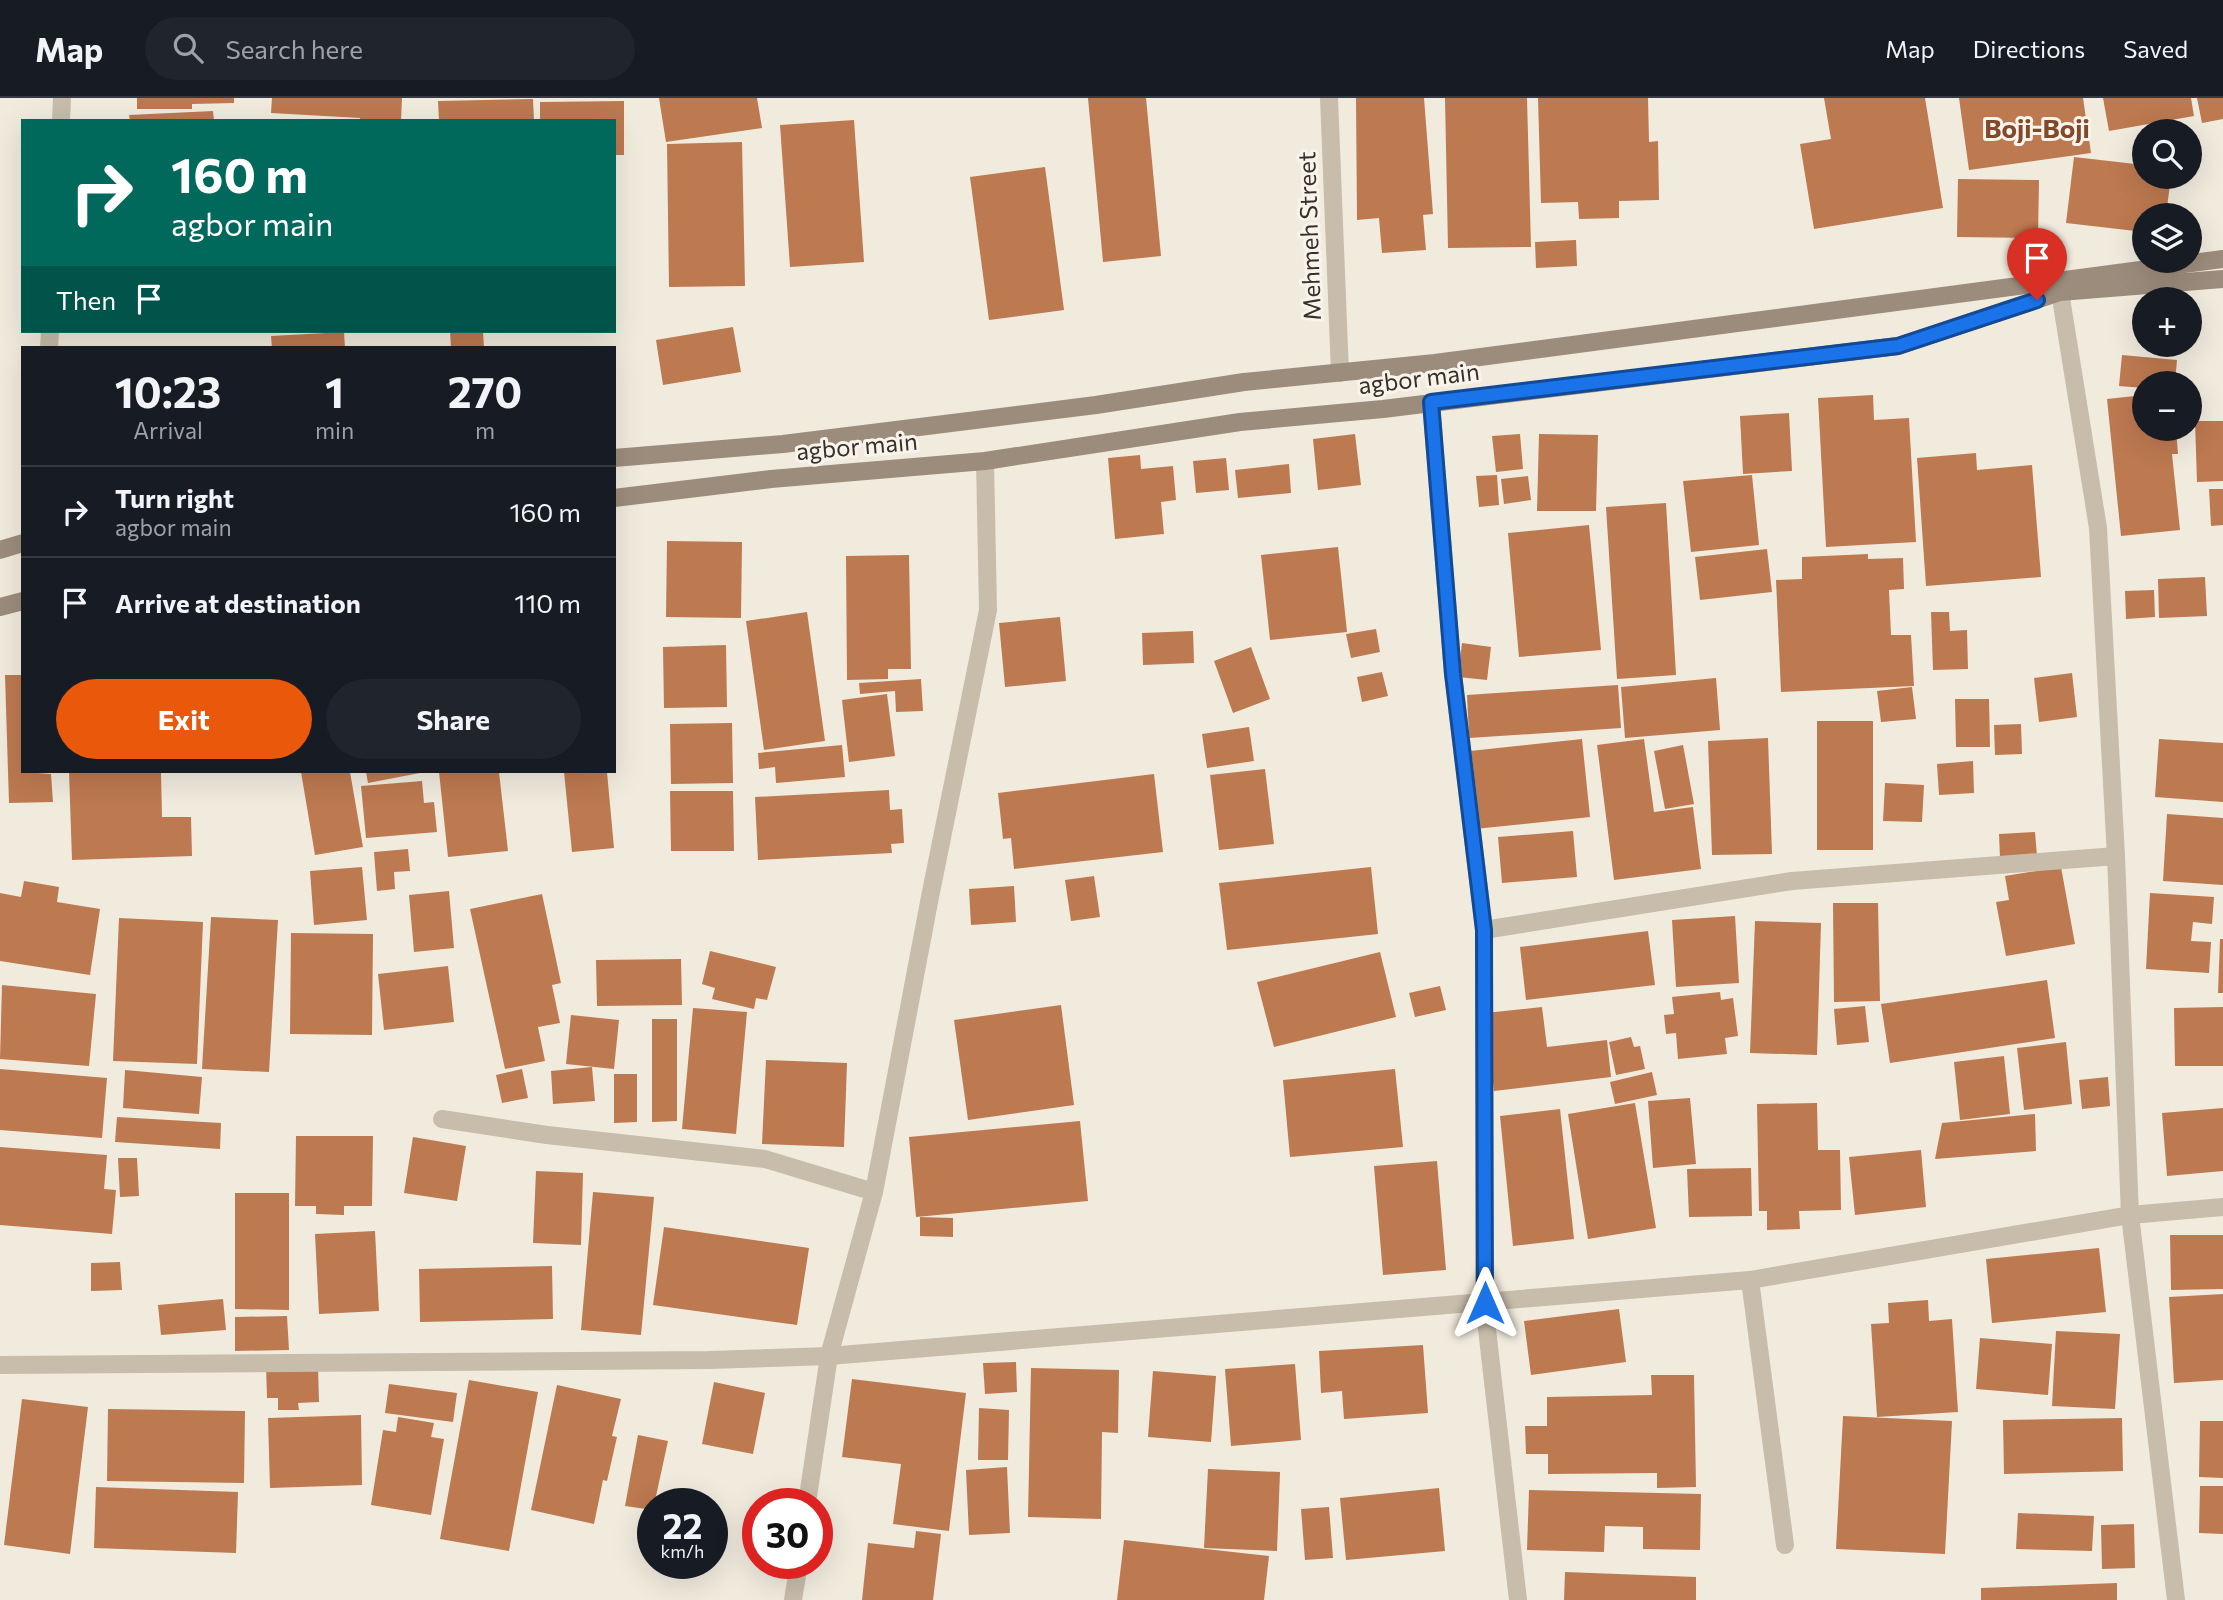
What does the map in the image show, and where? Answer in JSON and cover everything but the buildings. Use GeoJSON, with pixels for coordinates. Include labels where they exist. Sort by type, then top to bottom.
{"type":"FeatureCollection","features":[{"type":"Feature","properties":{"kind":"main road","name":"agbor main"},"geometry":{"type":"LineString","coordinates":[[616,458],[783,444],[1096,405],[1244,382],[1490,356],[2223,260]]}},
{"type":"Feature","properties":{"kind":"main road","name":"agbor main"},"geometry":{"type":"LineString","coordinates":[[616,498],[771,479],[985,461],[1240,422],[1898,346],[2060,292],[2223,279]]}},
{"type":"Feature","properties":{"kind":"main road"},"geometry":{"type":"LineString","coordinates":[[0,550],[21,544]]}},
{"type":"Feature","properties":{"kind":"main road"},"geometry":{"type":"LineString","coordinates":[[0,607],[21,602]]}},
{"type":"Feature","properties":{"kind":"street"},"geometry":{"type":"LineString","coordinates":[[61,119],[62,98]]}},
{"type":"Feature","properties":{"kind":"street","name":"Mehmeh Street"},"geometry":{"type":"LineString","coordinates":[[1329,98],[1340,373]]}},
{"type":"Feature","properties":{"kind":"street"},"geometry":{"type":"LineString","coordinates":[[2060,292],[2098,528],[2116,856],[2130,1215],[2176,1600]]}},
{"type":"Feature","properties":{"kind":"street"},"geometry":{"type":"LineString","coordinates":[[1431,402],[1453,674],[1484,930],[1485,1303],[1518,1600]]}},
{"type":"Feature","properties":{"kind":"street"},"geometry":{"type":"LineString","coordinates":[[809,1488],[829,1356],[874,1192],[988,610],[985,461]]}},
{"type":"Feature","properties":{"kind":"street"},"geometry":{"type":"LineString","coordinates":[[1484,930],[1792,881],[2116,856]]}},
{"type":"Feature","properties":{"kind":"street"},"geometry":{"type":"LineString","coordinates":[[442,1119],[547,1135],[765,1159],[874,1192]]}},
{"type":"Feature","properties":{"kind":"street"},"geometry":{"type":"LineString","coordinates":[[0,1365],[695,1360],[829,1356],[1750,1280],[2130,1215],[2223,1207]]}},
{"type":"Feature","properties":{"kind":"street"},"geometry":{"type":"LineString","coordinates":[[1750,1280],[1785,1545]]}},
{"type":"Feature","properties":{"kind":"street"},"geometry":{"type":"LineString","coordinates":[[793,1600],[796,1579]]}},
{"type":"Feature","properties":{"kind":"district","name":"Boji-Boji"},"geometry":{"type":"Point","coordinates":[2037,129]}},
{"type":"Feature","properties":{"kind":"route"},"geometry":{"type":"LineString","coordinates":[[1485,1303],[1484,930],[1453,674],[1431,402],[1898,346],[2037,300]]}}]}
